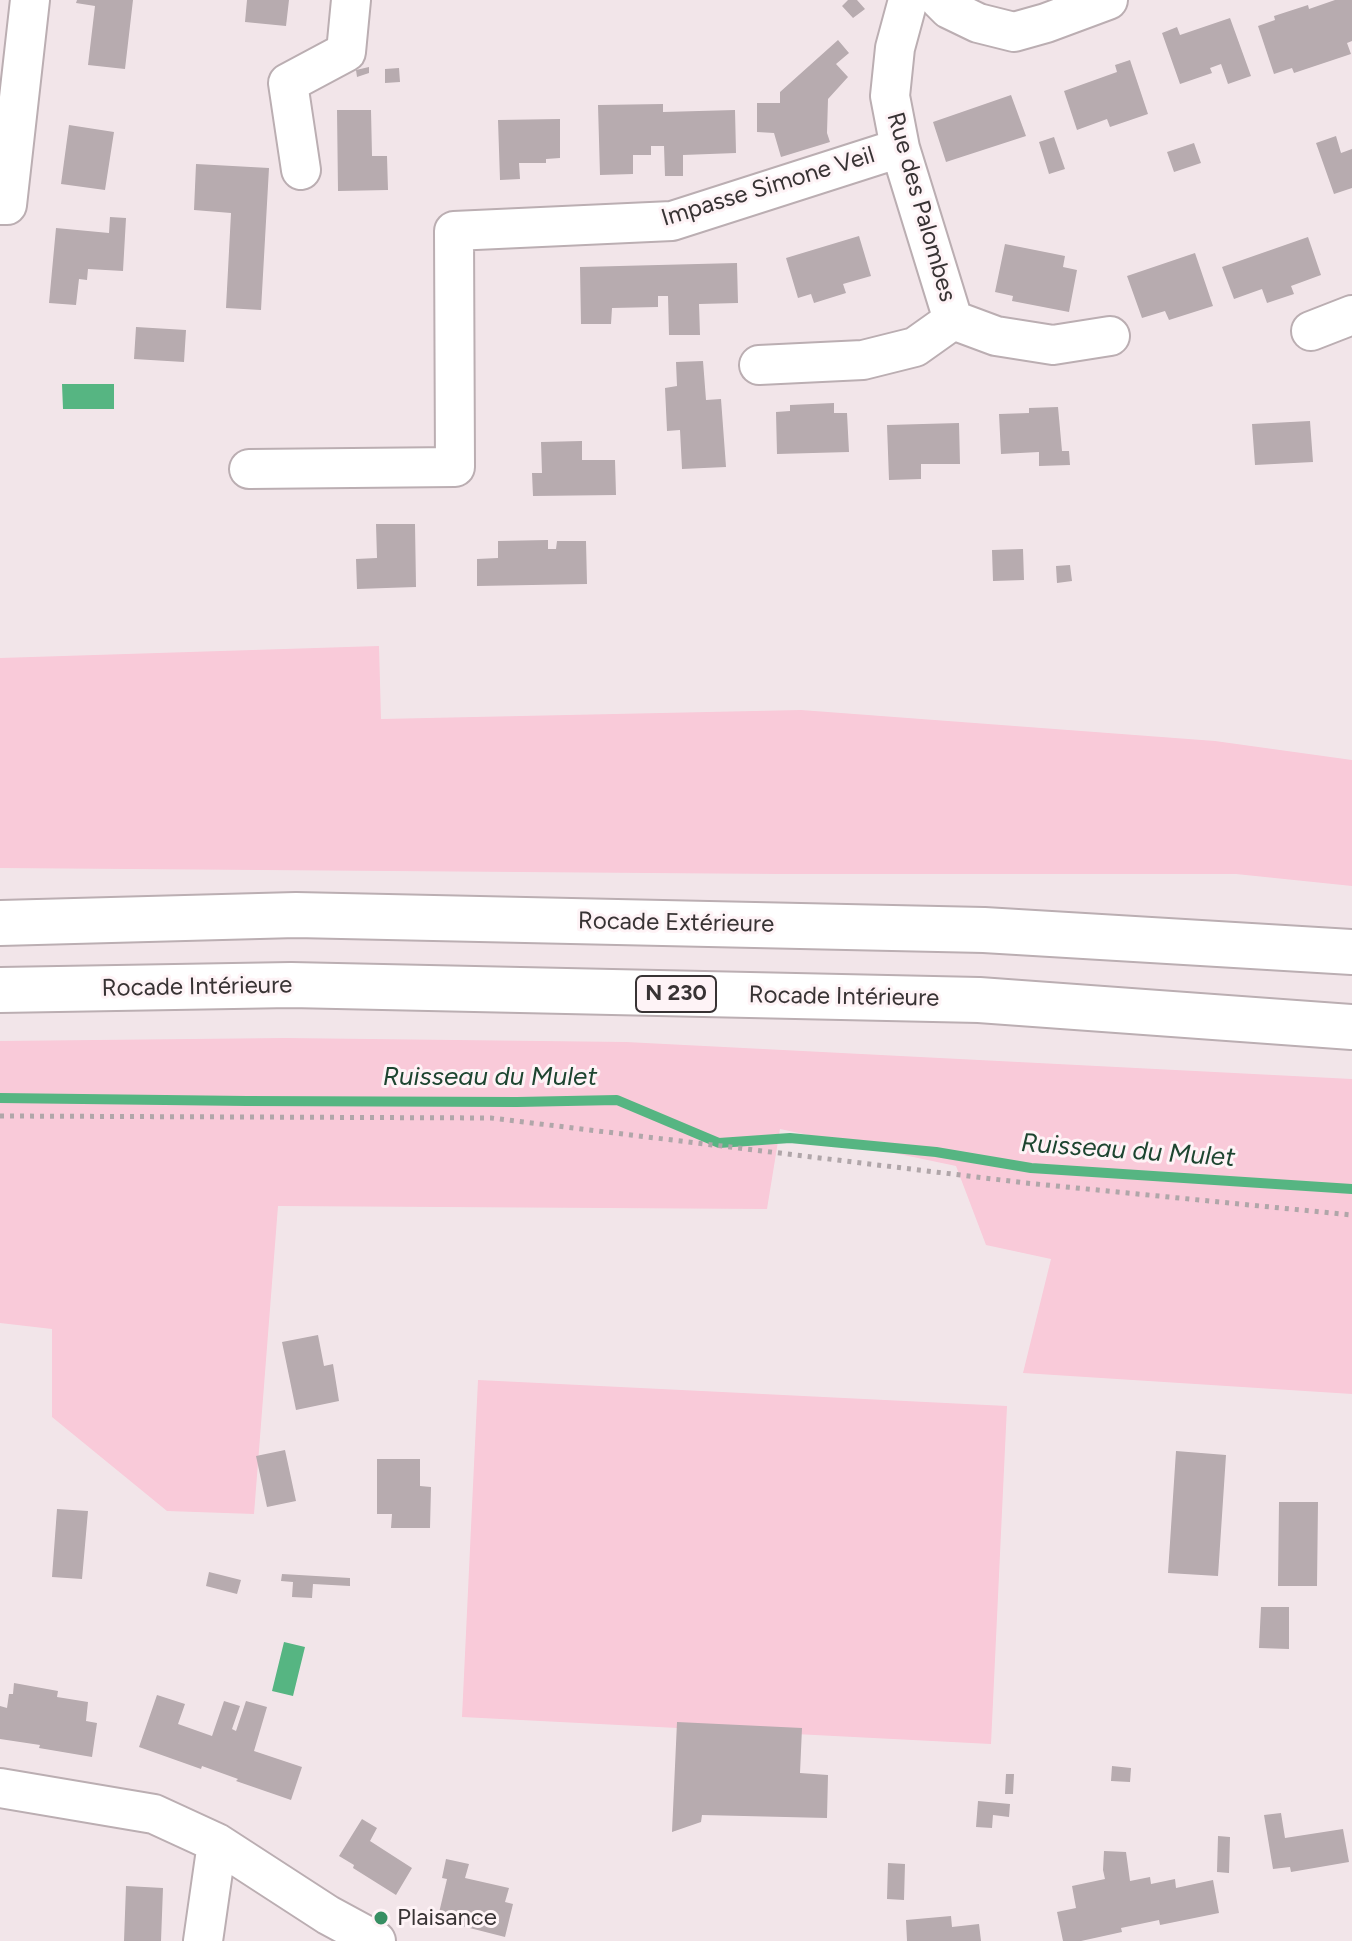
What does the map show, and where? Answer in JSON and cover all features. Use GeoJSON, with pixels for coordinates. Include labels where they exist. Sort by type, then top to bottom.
{"type":"FeatureCollection","features":[{"type":"Feature","properties":{"kind":"highway","name":"Rocade Extérieure"},"geometry":{"type":"LineString","coordinates":[[0,923],[296,915],[999,931],[1352,952]]}},
{"type":"Feature","properties":{"kind":"highway","name":"Rocade Intérieure"},"geometry":{"type":"LineString","coordinates":[[0,990],[291,985],[979,1000],[1352,1027]]}},
{"type":"Feature","properties":{"kind":"street"},"geometry":{"type":"LineString","coordinates":[[0,205],[7,205],[30,0]]}},
{"type":"Feature","properties":{"kind":"street"},"geometry":{"type":"LineString","coordinates":[[301,170],[288,83],[346,52],[351,0]]}},
{"type":"Feature","properties":{"kind":"street","name":"Rue des Palombes"},"geometry":{"type":"LineString","coordinates":[[908,0],[895,48],[890,96],[900,148],[953,320]]}},
{"type":"Feature","properties":{"kind":"street"},"geometry":{"type":"LineString","coordinates":[[940,0],[949,9],[978,23],[1014,32],[1108,0]]}},
{"type":"Feature","properties":{"kind":"street","name":"Impasse Simone Veil"},"geometry":{"type":"LineString","coordinates":[[249,469],[455,467],[454,231],[672,221],[900,148]]}},
{"type":"Feature","properties":{"kind":"street"},"geometry":{"type":"LineString","coordinates":[[1311,331],[1352,315]]}},
{"type":"Feature","properties":{"kind":"street","name":"Rue des Palombes"},"geometry":{"type":"LineString","coordinates":[[953,320],[996,336],[1053,345],[1110,336]]}},
{"type":"Feature","properties":{"kind":"street","name":"Rue des Palombes"},"geometry":{"type":"LineString","coordinates":[[759,365],[863,360],[915,347],[953,320]]}},
{"type":"Feature","properties":{"kind":"street"},"geometry":{"type":"LineString","coordinates":[[0,1788],[154,1814],[217,1843],[328,1915],[376,1941]]}},
{"type":"Feature","properties":{"kind":"street"},"geometry":{"type":"LineString","coordinates":[[203,1941],[217,1843]]}},
{"type":"Feature","properties":{"kind":"path"},"geometry":{"type":"LineString","coordinates":[[0,1116],[491,1118],[1026,1183],[1352,1215]]}},
{"type":"Feature","properties":{"kind":"shaded area"},"geometry":{"type":"Polygon","coordinates":[[[62,384],[114,384],[114,409],[63,409],[62,384]]]}},
{"type":"Feature","properties":{"kind":"shaded area"},"geometry":{"type":"Polygon","coordinates":[[[379,646],[381,719],[801,710],[1215,741],[1352,760],[1352,886],[1236,874],[0,868],[0,658],[379,646]]]}},
{"type":"Feature","properties":{"kind":"shaded area"},"geometry":{"type":"Polygon","coordinates":[[[285,1038],[626,1042],[1352,1079],[1352,1394],[1023,1373],[1051,1259],[986,1245],[956,1166],[780,1129],[767,1209],[278,1206],[254,1514],[167,1511],[52,1417],[52,1329],[0,1323],[0,1041],[285,1038]]]}},
{"type":"Feature","properties":{"kind":"shaded area"},"geometry":{"type":"Polygon","coordinates":[[[478,1380],[1007,1406],[991,1744],[462,1717],[478,1380]]]}},
{"type":"Feature","properties":{"kind":"shaded area"},"geometry":{"type":"Polygon","coordinates":[[[284,1642],[305,1647],[293,1696],[272,1691],[284,1642]]]}},
{"type":"Feature","properties":{"kind":"building"},"geometry":{"type":"Polygon","coordinates":[[[77,0],[133,0],[125,69],[88,65],[95,6],[76,3],[77,0]]]}},
{"type":"Feature","properties":{"kind":"building"},"geometry":{"type":"Polygon","coordinates":[[[247,0],[289,0],[286,26],[245,22],[247,0]]]}},
{"type":"Feature","properties":{"kind":"building"},"geometry":{"type":"Polygon","coordinates":[[[848,0],[857,0],[865,9],[853,18],[842,6],[848,0]]]}},
{"type":"Feature","properties":{"kind":"building"},"geometry":{"type":"Polygon","coordinates":[[[1335,0],[1352,0],[1352,41],[1347,43],[1351,54],[1294,73],[1292,68],[1274,74],[1258,26],[1275,20],[1274,16],[1335,0]]]}},
{"type":"Feature","properties":{"kind":"building"},"geometry":{"type":"Polygon","coordinates":[[[1230,18],[1251,76],[1228,84],[1221,64],[1210,68],[1212,73],[1180,84],[1162,33],[1177,27],[1180,35],[1230,18]]]}},
{"type":"Feature","properties":{"kind":"building"},"geometry":{"type":"Polygon","coordinates":[[[838,40],[849,53],[836,64],[848,77],[828,99],[827,133],[830,142],[781,157],[774,133],[757,132],[757,103],[780,103],[780,92],[838,40]]]}},
{"type":"Feature","properties":{"kind":"building"},"geometry":{"type":"Polygon","coordinates":[[[1130,60],[1148,114],[1110,127],[1107,119],[1077,130],[1064,91],[1117,72],[1115,65],[1130,60]]]}},
{"type":"Feature","properties":{"kind":"building"},"geometry":{"type":"Polygon","coordinates":[[[369,67],[369,73],[357,77],[356,70],[369,67]]]}},
{"type":"Feature","properties":{"kind":"building"},"geometry":{"type":"Polygon","coordinates":[[[399,68],[400,82],[385,83],[385,69],[399,68]]]}},
{"type":"Feature","properties":{"kind":"building"},"geometry":{"type":"Polygon","coordinates":[[[1011,95],[1026,136],[946,162],[933,122],[1011,95]]]}},
{"type":"Feature","properties":{"kind":"building"},"geometry":{"type":"Polygon","coordinates":[[[663,104],[663,112],[735,110],[736,153],[683,155],[683,176],[665,176],[664,146],[651,146],[651,155],[633,155],[633,174],[600,175],[598,105],[663,104]]]}},
{"type":"Feature","properties":{"kind":"building"},"geometry":{"type":"Polygon","coordinates":[[[337,110],[371,110],[372,156],[387,156],[388,190],[338,191],[337,110]]]}},
{"type":"Feature","properties":{"kind":"building"},"geometry":{"type":"Polygon","coordinates":[[[560,119],[560,158],[546,159],[546,163],[519,163],[520,179],[500,180],[498,120],[560,119]]]}},
{"type":"Feature","properties":{"kind":"building"},"geometry":{"type":"Polygon","coordinates":[[[69,125],[114,132],[105,190],[61,184],[69,125]]]}},
{"type":"Feature","properties":{"kind":"building"},"geometry":{"type":"Polygon","coordinates":[[[1336,136],[1341,153],[1352,149],[1352,188],[1334,194],[1316,143],[1336,136]]]}},
{"type":"Feature","properties":{"kind":"building"},"geometry":{"type":"Polygon","coordinates":[[[1054,137],[1065,169],[1049,174],[1039,142],[1054,137]]]}},
{"type":"Feature","properties":{"kind":"building"},"geometry":{"type":"Polygon","coordinates":[[[1194,143],[1201,163],[1174,172],[1167,152],[1194,143]]]}},
{"type":"Feature","properties":{"kind":"building"},"geometry":{"type":"Polygon","coordinates":[[[196,164],[269,168],[261,310],[226,308],[231,213],[194,210],[196,164]]]}},
{"type":"Feature","properties":{"kind":"building"},"geometry":{"type":"Polygon","coordinates":[[[110,217],[126,218],[123,271],[88,269],[87,280],[79,279],[76,305],[49,303],[56,228],[109,233],[110,217]]]}},
{"type":"Feature","properties":{"kind":"building"},"geometry":{"type":"Polygon","coordinates":[[[859,236],[871,276],[843,284],[846,293],[814,303],[811,294],[798,298],[786,258],[859,236]]]}},
{"type":"Feature","properties":{"kind":"building"},"geometry":{"type":"Polygon","coordinates":[[[1308,237],[1321,275],[1291,286],[1294,294],[1267,303],[1262,289],[1234,299],[1222,267],[1308,237]]]}},
{"type":"Feature","properties":{"kind":"building"},"geometry":{"type":"Polygon","coordinates":[[[1005,244],[1065,256],[1063,267],[1077,270],[1069,312],[1012,301],[1013,296],[995,292],[1005,244]]]}},
{"type":"Feature","properties":{"kind":"building"},"geometry":{"type":"Polygon","coordinates":[[[1195,253],[1213,306],[1169,320],[1165,311],[1142,318],[1127,276],[1195,253]]]}},
{"type":"Feature","properties":{"kind":"building"},"geometry":{"type":"Polygon","coordinates":[[[737,263],[738,303],[699,304],[700,335],[669,335],[668,296],[658,296],[658,307],[612,308],[611,324],[581,324],[580,267],[737,263]]]}},
{"type":"Feature","properties":{"kind":"building"},"geometry":{"type":"Polygon","coordinates":[[[136,327],[186,330],[184,362],[134,359],[136,327]]]}},
{"type":"Feature","properties":{"kind":"building"},"geometry":{"type":"Polygon","coordinates":[[[703,361],[706,400],[721,399],[726,467],[682,469],[680,430],[667,431],[665,388],[677,386],[676,362],[703,361]]]}},
{"type":"Feature","properties":{"kind":"building"},"geometry":{"type":"Polygon","coordinates":[[[834,403],[834,413],[847,413],[849,452],[777,454],[776,412],[790,411],[790,405],[834,403]]]}},
{"type":"Feature","properties":{"kind":"building"},"geometry":{"type":"Polygon","coordinates":[[[1058,407],[1062,451],[1069,451],[1070,465],[1039,466],[1039,452],[1001,454],[999,414],[1029,413],[1029,408],[1058,407]]]}},
{"type":"Feature","properties":{"kind":"building"},"geometry":{"type":"Polygon","coordinates":[[[1310,421],[1313,462],[1255,465],[1252,424],[1310,421]]]}},
{"type":"Feature","properties":{"kind":"building"},"geometry":{"type":"Polygon","coordinates":[[[959,423],[960,464],[921,464],[921,479],[889,480],[887,425],[959,423]]]}},
{"type":"Feature","properties":{"kind":"building"},"geometry":{"type":"Polygon","coordinates":[[[582,441],[582,460],[615,460],[616,495],[533,496],[532,473],[542,473],[541,442],[582,441]]]}},
{"type":"Feature","properties":{"kind":"building"},"geometry":{"type":"Polygon","coordinates":[[[376,524],[415,524],[416,587],[357,589],[356,559],[377,558],[376,524]]]}},
{"type":"Feature","properties":{"kind":"building"},"geometry":{"type":"Polygon","coordinates":[[[548,540],[548,549],[556,549],[557,541],[586,541],[587,584],[477,586],[477,559],[498,558],[498,541],[548,540]]]}},
{"type":"Feature","properties":{"kind":"building"},"geometry":{"type":"Polygon","coordinates":[[[1023,549],[1024,580],[993,581],[992,550],[1023,549]]]}},
{"type":"Feature","properties":{"kind":"building"},"geometry":{"type":"Polygon","coordinates":[[[1070,565],[1072,581],[1057,583],[1056,566],[1070,565]]]}},
{"type":"Feature","properties":{"kind":"building"},"geometry":{"type":"Polygon","coordinates":[[[318,1335],[324,1366],[333,1364],[339,1401],[296,1410],[282,1342],[318,1335]]]}},
{"type":"Feature","properties":{"kind":"building"},"geometry":{"type":"Polygon","coordinates":[[[285,1450],[296,1501],[267,1507],[256,1456],[285,1450]]]}},
{"type":"Feature","properties":{"kind":"building"},"geometry":{"type":"Polygon","coordinates":[[[1176,1451],[1226,1455],[1218,1576],[1168,1573],[1176,1451]]]}},
{"type":"Feature","properties":{"kind":"building"},"geometry":{"type":"Polygon","coordinates":[[[377,1459],[420,1459],[420,1486],[431,1487],[430,1528],[391,1528],[392,1514],[377,1514],[377,1459]]]}},
{"type":"Feature","properties":{"kind":"building"},"geometry":{"type":"Polygon","coordinates":[[[1279,1502],[1318,1502],[1317,1586],[1278,1586],[1279,1502]]]}},
{"type":"Feature","properties":{"kind":"building"},"geometry":{"type":"Polygon","coordinates":[[[57,1509],[88,1511],[82,1579],[52,1577],[57,1509]]]}},
{"type":"Feature","properties":{"kind":"building"},"geometry":{"type":"Polygon","coordinates":[[[209,1572],[241,1580],[237,1594],[206,1586],[209,1572]]]}},
{"type":"Feature","properties":{"kind":"building"},"geometry":{"type":"Polygon","coordinates":[[[282,1574],[350,1578],[350,1586],[313,1584],[312,1598],[292,1597],[293,1582],[281,1581],[282,1574]]]}},
{"type":"Feature","properties":{"kind":"building"},"geometry":{"type":"Polygon","coordinates":[[[1261,1607],[1289,1607],[1289,1649],[1259,1648],[1261,1607]]]}},
{"type":"Feature","properties":{"kind":"building"},"geometry":{"type":"Polygon","coordinates":[[[14,1683],[58,1691],[57,1697],[88,1702],[86,1721],[97,1723],[92,1757],[0,1739],[0,1706],[7,1708],[14,1683]]]}},
{"type":"Feature","properties":{"kind":"building"},"geometry":{"type":"Polygon","coordinates":[[[157,1695],[185,1704],[178,1724],[212,1736],[224,1701],[240,1706],[232,1729],[236,1731],[246,1701],[267,1707],[254,1751],[302,1767],[291,1800],[202,1766],[201,1769],[139,1747],[157,1695]]]}},
{"type":"Feature","properties":{"kind":"building"},"geometry":{"type":"Polygon","coordinates":[[[677,1722],[802,1728],[800,1773],[828,1775],[827,1818],[702,1815],[701,1822],[672,1832],[677,1722]]]}},
{"type":"Feature","properties":{"kind":"building"},"geometry":{"type":"Polygon","coordinates":[[[1112,1766],[1131,1768],[1130,1782],[1111,1781],[1112,1766]]]}},
{"type":"Feature","properties":{"kind":"building"},"geometry":{"type":"Polygon","coordinates":[[[1006,1774],[1014,1774],[1013,1794],[1005,1794],[1006,1774]]]}},
{"type":"Feature","properties":{"kind":"building"},"geometry":{"type":"Polygon","coordinates":[[[978,1801],[1010,1804],[1009,1817],[993,1815],[992,1828],[976,1827],[978,1801]]]}},
{"type":"Feature","properties":{"kind":"building"},"geometry":{"type":"Polygon","coordinates":[[[1281,1813],[1285,1838],[1343,1829],[1349,1862],[1291,1872],[1290,1867],[1273,1869],[1264,1815],[1281,1813]]]}},
{"type":"Feature","properties":{"kind":"building"},"geometry":{"type":"Polygon","coordinates":[[[362,1819],[377,1828],[370,1841],[412,1868],[396,1895],[339,1856],[362,1819]]]}},
{"type":"Feature","properties":{"kind":"building"},"geometry":{"type":"Polygon","coordinates":[[[1218,1836],[1230,1837],[1229,1873],[1217,1872],[1218,1836]]]}},
{"type":"Feature","properties":{"kind":"building"},"geometry":{"type":"Polygon","coordinates":[[[1104,1851],[1126,1852],[1130,1881],[1150,1877],[1151,1884],[1175,1879],[1176,1888],[1213,1880],[1219,1913],[1160,1925],[1159,1920],[1081,1941],[1063,1941],[1057,1912],[1076,1908],[1072,1886],[1105,1879],[1104,1851]]]}},
{"type":"Feature","properties":{"kind":"building"},"geometry":{"type":"Polygon","coordinates":[[[446,1859],[469,1864],[465,1878],[509,1888],[505,1902],[513,1904],[505,1937],[438,1917],[447,1879],[442,1878],[446,1859]]]}},
{"type":"Feature","properties":{"kind":"building"},"geometry":{"type":"Polygon","coordinates":[[[888,1863],[905,1864],[904,1900],[887,1899],[888,1863]]]}},
{"type":"Feature","properties":{"kind":"building"},"geometry":{"type":"Polygon","coordinates":[[[126,1886],[163,1888],[161,1941],[124,1941],[126,1886]]]}},
{"type":"Feature","properties":{"kind":"building"},"geometry":{"type":"Polygon","coordinates":[[[951,1916],[952,1927],[979,1924],[981,1941],[907,1941],[906,1920],[951,1916]]]}},
{"type":"Feature","properties":{"kind":"waterway","name":"Ruisseau du Mulet"},"geometry":{"type":"LineString","coordinates":[[0,1098],[617,1100],[719,1143],[790,1138],[936,1152],[1031,1168],[1352,1189]]}},
{"type":"Feature","properties":{"kind":"place","name":"Plaisance"},"geometry":{"type":"Point","coordinates":[381,1918]}}]}
